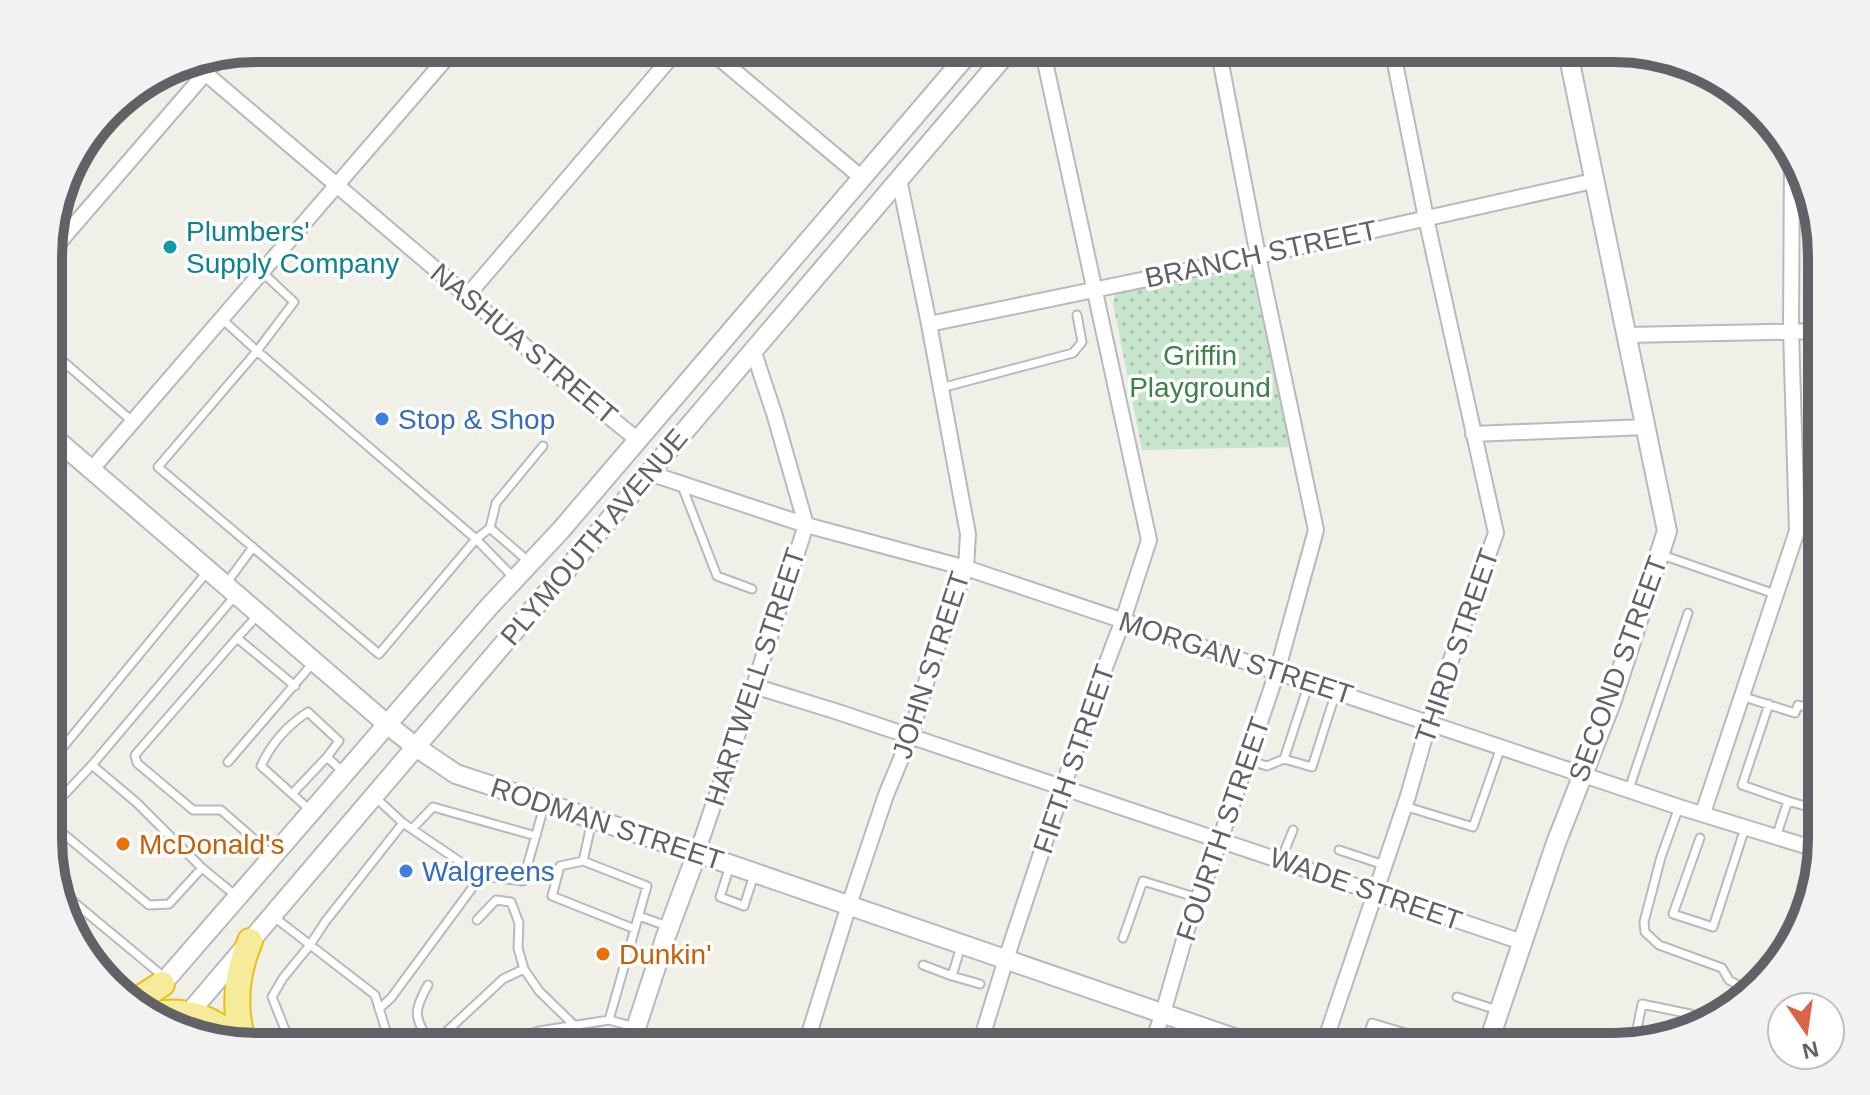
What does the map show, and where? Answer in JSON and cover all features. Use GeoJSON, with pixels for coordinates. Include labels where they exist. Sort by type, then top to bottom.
{"type":"FeatureCollection","features":[{"type":"Feature","properties":{"kind":"highway"},"geometry":{"type":"LineString","coordinates":[[240,1032],[236,1003],[240,973],[250,941]]}},
{"type":"Feature","properties":{"kind":"highway"},"geometry":{"type":"LineString","coordinates":[[143,996],[164,982]]}},
{"type":"Feature","properties":{"kind":"highway"},"geometry":{"type":"LineString","coordinates":[[187,1020],[209,1019],[224,1030]]}},
{"type":"Feature","properties":{"kind":"main road","name":"PLYMOUTH AVENUE"},"geometry":{"type":"LineString","coordinates":[[149,1000],[488,608],[531,564],[961,62]]}},
{"type":"Feature","properties":{"kind":"main road","name":"PLYMOUTH AVENUE"},"geometry":{"type":"LineString","coordinates":[[184,1019],[999,62]]}},
{"type":"Feature","properties":{"kind":"main road","name":"SECOND STREET"},"geometry":{"type":"LineString","coordinates":[[1492,1033],[1581,775],[1611,703],[1667,531],[1570,62]]}},
{"type":"Feature","properties":{"kind":"main road","name":"RODMAN STREET"},"geometry":{"type":"LineString","coordinates":[[62,445],[388,725],[456,774],[730,864],[1220,1033]]}},
{"type":"Feature","properties":{"kind":"main road","name":"HARTWELL STREET"},"geometry":{"type":"LineString","coordinates":[[634,1033],[697,853]]}},
{"type":"Feature","properties":{"kind":"street"},"geometry":{"type":"LineString","coordinates":[[91,470],[443,62]]}},
{"type":"Feature","properties":{"kind":"street"},"geometry":{"type":"LineString","coordinates":[[467,296],[667,62]]}},
{"type":"Feature","properties":{"kind":"street"},"geometry":{"type":"LineString","coordinates":[[724,62],[862,178]]}},
{"type":"Feature","properties":{"kind":"street","name":"FIFTH STREET"},"geometry":{"type":"LineString","coordinates":[[983,1033],[1087,715],[1149,540],[1045,62]]}},
{"type":"Feature","properties":{"kind":"street","name":"FOURTH STREET"},"geometry":{"type":"LineString","coordinates":[[1156,1033],[1188,926],[1277,672],[1316,530],[1221,62]]}},
{"type":"Feature","properties":{"kind":"street","name":"THIRD STREET"},"geometry":{"type":"LineString","coordinates":[[1328,1033],[1429,722],[1496,533],[1395,62]]}},
{"type":"Feature","properties":{"kind":"street"},"geometry":{"type":"LineString","coordinates":[[63,238],[211,68]]}},
{"type":"Feature","properties":{"kind":"street","name":"NASHUA STREET"},"geometry":{"type":"LineString","coordinates":[[202,70],[638,440]]}},
{"type":"Feature","properties":{"kind":"street","name":"JOHN STREET"},"geometry":{"type":"LineString","coordinates":[[809,1033],[886,795],[910,737],[933,659],[966,568],[968,534],[899,179]]}},
{"type":"Feature","properties":{"kind":"street"},"geometry":{"type":"LineString","coordinates":[[1703,813],[1797,531],[1791,331],[1792,180]]}},
{"type":"Feature","properties":{"kind":"street","name":"BRANCH STREET"},"geometry":{"type":"LineString","coordinates":[[929,324],[1258,256],[1593,181]]}},
{"type":"Feature","properties":{"kind":"street"},"geometry":{"type":"LineString","coordinates":[[1627,335],[1808,331]]}},
{"type":"Feature","properties":{"kind":"street","name":"HARTWELL STREET"},"geometry":{"type":"LineString","coordinates":[[697,853],[806,525],[753,350]]}},
{"type":"Feature","properties":{"kind":"street"},"geometry":{"type":"LineString","coordinates":[[1473,434],[1646,427]]}},
{"type":"Feature","properties":{"kind":"street","name":"MORGAN STREET"},"geometry":{"type":"LineString","coordinates":[[649,473],[806,525],[966,568],[1581,775],[1808,847]]}},
{"type":"Feature","properties":{"kind":"street","name":"WADE STREET"},"geometry":{"type":"LineString","coordinates":[[754,686],[1522,942]]}},
{"type":"Feature","properties":{"kind":"lane"},"geometry":{"type":"LineString","coordinates":[[262,272],[294,302],[257,351],[158,467],[379,654],[476,539],[490,528],[496,503],[543,446]]}},
{"type":"Feature","properties":{"kind":"lane"},"geometry":{"type":"LineString","coordinates":[[941,388],[1073,353],[1082,342],[1077,315]]}},
{"type":"Feature","properties":{"kind":"lane"},"geometry":{"type":"LineString","coordinates":[[222,319],[476,539],[515,580]]}},
{"type":"Feature","properties":{"kind":"lane"},"geometry":{"type":"LineString","coordinates":[[62,360],[133,422]]}},
{"type":"Feature","properties":{"kind":"lane"},"geometry":{"type":"LineString","coordinates":[[681,484],[717,576],[752,589]]}},
{"type":"Feature","properties":{"kind":"lane"},"geometry":{"type":"LineString","coordinates":[[490,528],[531,564]]}},
{"type":"Feature","properties":{"kind":"lane"},"geometry":{"type":"LineString","coordinates":[[62,797],[92,765],[231,589],[253,547]]}},
{"type":"Feature","properties":{"kind":"lane"},"geometry":{"type":"LineString","coordinates":[[1660,554],[1775,594]]}},
{"type":"Feature","properties":{"kind":"lane"},"geometry":{"type":"LineString","coordinates":[[62,748],[208,570]]}},
{"type":"Feature","properties":{"kind":"lane"},"geometry":{"type":"LineString","coordinates":[[1629,789],[1688,613]]}},
{"type":"Feature","properties":{"kind":"lane"},"geometry":{"type":"LineString","coordinates":[[260,614],[135,755],[137,763],[193,810],[221,810],[272,855]]}},
{"type":"Feature","properties":{"kind":"lane"},"geometry":{"type":"LineString","coordinates":[[237,638],[295,686]]}},
{"type":"Feature","properties":{"kind":"lane"},"geometry":{"type":"LineString","coordinates":[[228,762],[314,662]]}},
{"type":"Feature","properties":{"kind":"lane"},"geometry":{"type":"LineString","coordinates":[[1284,759],[1309,683]]}},
{"type":"Feature","properties":{"kind":"lane"},"geometry":{"type":"LineString","coordinates":[[1247,759],[1267,766],[1284,759],[1312,767],[1336,692]]}},
{"type":"Feature","properties":{"kind":"lane"},"geometry":{"type":"LineString","coordinates":[[1741,696],[1795,713],[1798,705],[1808,708]]}},
{"type":"Feature","properties":{"kind":"lane"},"geometry":{"type":"LineString","coordinates":[[1769,704],[1742,785],[1808,807]]}},
{"type":"Feature","properties":{"kind":"lane"},"geometry":{"type":"LineString","coordinates":[[292,794],[339,741],[308,712],[297,719],[268,750],[261,766],[292,794],[312,812]]}},
{"type":"Feature","properties":{"kind":"lane"},"geometry":{"type":"LineString","coordinates":[[1404,806],[1473,827],[1501,747]]}},
{"type":"Feature","properties":{"kind":"lane"},"geometry":{"type":"LineString","coordinates":[[327,757],[345,774]]}},
{"type":"Feature","properties":{"kind":"lane"},"geometry":{"type":"LineString","coordinates":[[92,765],[236,897]]}},
{"type":"Feature","properties":{"kind":"lane"},"geometry":{"type":"LineString","coordinates":[[374,796],[403,823],[481,876],[523,881],[545,803]]}},
{"type":"Feature","properties":{"kind":"lane"},"geometry":{"type":"LineString","coordinates":[[1776,837],[1788,801]]}},
{"type":"Feature","properties":{"kind":"lane"},"geometry":{"type":"LineString","coordinates":[[412,829],[433,807],[536,836]]}},
{"type":"Feature","properties":{"kind":"lane"},"geometry":{"type":"LineString","coordinates":[[1679,807],[1661,857],[1644,922],[1645,932],[1659,945],[1722,968],[1729,980],[1740,986]]}},
{"type":"Feature","properties":{"kind":"lane"},"geometry":{"type":"LineString","coordinates":[[583,861],[592,819]]}},
{"type":"Feature","properties":{"kind":"lane"},"geometry":{"type":"LineString","coordinates":[[286,1033],[272,997],[325,922],[403,823]]}},
{"type":"Feature","properties":{"kind":"lane"},"geometry":{"type":"LineString","coordinates":[[1700,838],[1673,914],[1713,927],[1746,826]]}},
{"type":"Feature","properties":{"kind":"lane"},"geometry":{"type":"LineString","coordinates":[[1281,860],[1293,830]]}},
{"type":"Feature","properties":{"kind":"lane"},"geometry":{"type":"LineString","coordinates":[[62,833],[149,905],[169,904],[202,868]]}},
{"type":"Feature","properties":{"kind":"lane"},"geometry":{"type":"LineString","coordinates":[[1339,850],[1384,865]]}},
{"type":"Feature","properties":{"kind":"lane"},"geometry":{"type":"LineString","coordinates":[[609,1020],[639,916],[647,886],[583,861],[560,866],[552,896],[635,929]]}},
{"type":"Feature","properties":{"kind":"lane"},"geometry":{"type":"LineString","coordinates":[[730,864],[720,897],[744,906],[755,873]]}},
{"type":"Feature","properties":{"kind":"lane"},"geometry":{"type":"LineString","coordinates":[[379,1009],[391,998],[481,876]]}},
{"type":"Feature","properties":{"kind":"lane"},"geometry":{"type":"LineString","coordinates":[[1123,938],[1143,881],[1198,898]]}},
{"type":"Feature","properties":{"kind":"lane"},"geometry":{"type":"LineString","coordinates":[[477,920],[496,900],[511,902],[519,923],[518,948],[524,969],[539,991],[574,1025]]}},
{"type":"Feature","properties":{"kind":"lane"},"geometry":{"type":"LineString","coordinates":[[72,901],[164,982]]}},
{"type":"Feature","properties":{"kind":"lane"},"geometry":{"type":"LineString","coordinates":[[272,916],[375,995],[385,1033]]}},
{"type":"Feature","properties":{"kind":"lane"},"geometry":{"type":"LineString","coordinates":[[639,916],[670,927]]}},
{"type":"Feature","properties":{"kind":"lane"},"geometry":{"type":"LineString","coordinates":[[952,976],[962,944]]}},
{"type":"Feature","properties":{"kind":"lane"},"geometry":{"type":"LineString","coordinates":[[923,965],[980,984]]}},
{"type":"Feature","properties":{"kind":"lane"},"geometry":{"type":"LineString","coordinates":[[446,1033],[503,979],[524,969]]}},
{"type":"Feature","properties":{"kind":"lane"},"geometry":{"type":"LineString","coordinates":[[424,1033],[417,1020],[418,1003],[428,985]]}},
{"type":"Feature","properties":{"kind":"lane"},"geometry":{"type":"LineString","coordinates":[[1457,997],[1499,1010]]}},
{"type":"Feature","properties":{"kind":"lane"},"geometry":{"type":"LineString","coordinates":[[1637,1031],[1642,1004],[1690,1014],[1690,1017]]}},
{"type":"Feature","properties":{"kind":"lane"},"geometry":{"type":"LineString","coordinates":[[609,1020],[622,1033]]}},
{"type":"Feature","properties":{"kind":"lane"},"geometry":{"type":"LineString","coordinates":[[533,1033],[609,1020]]}},
{"type":"Feature","properties":{"kind":"lane"},"geometry":{"type":"LineString","coordinates":[[1369,1033],[1372,1023],[1405,1033]]}},
{"type":"Feature","properties":{"kind":"green space","name":"Griffin Playground"},"geometry":{"type":"Polygon","coordinates":[[[1248,268],[1252,271],[1290,447],[1142,450],[1113,303],[1115,294],[1248,268]]]}},
{"type":"Feature","properties":{"kind":"place","name":"Plumbers' Supply Company"},"geometry":{"type":"Point","coordinates":[170,247]}},
{"type":"Feature","properties":{"kind":"place","name":"Stop & Shop"},"geometry":{"type":"Point","coordinates":[382,419]}},
{"type":"Feature","properties":{"kind":"place","name":"McDonald's"},"geometry":{"type":"Point","coordinates":[123,844]}},
{"type":"Feature","properties":{"kind":"place","name":"Walgreens"},"geometry":{"type":"Point","coordinates":[406,871]}},
{"type":"Feature","properties":{"kind":"place","name":"Dunkin'"},"geometry":{"type":"Point","coordinates":[603,954]}}]}
